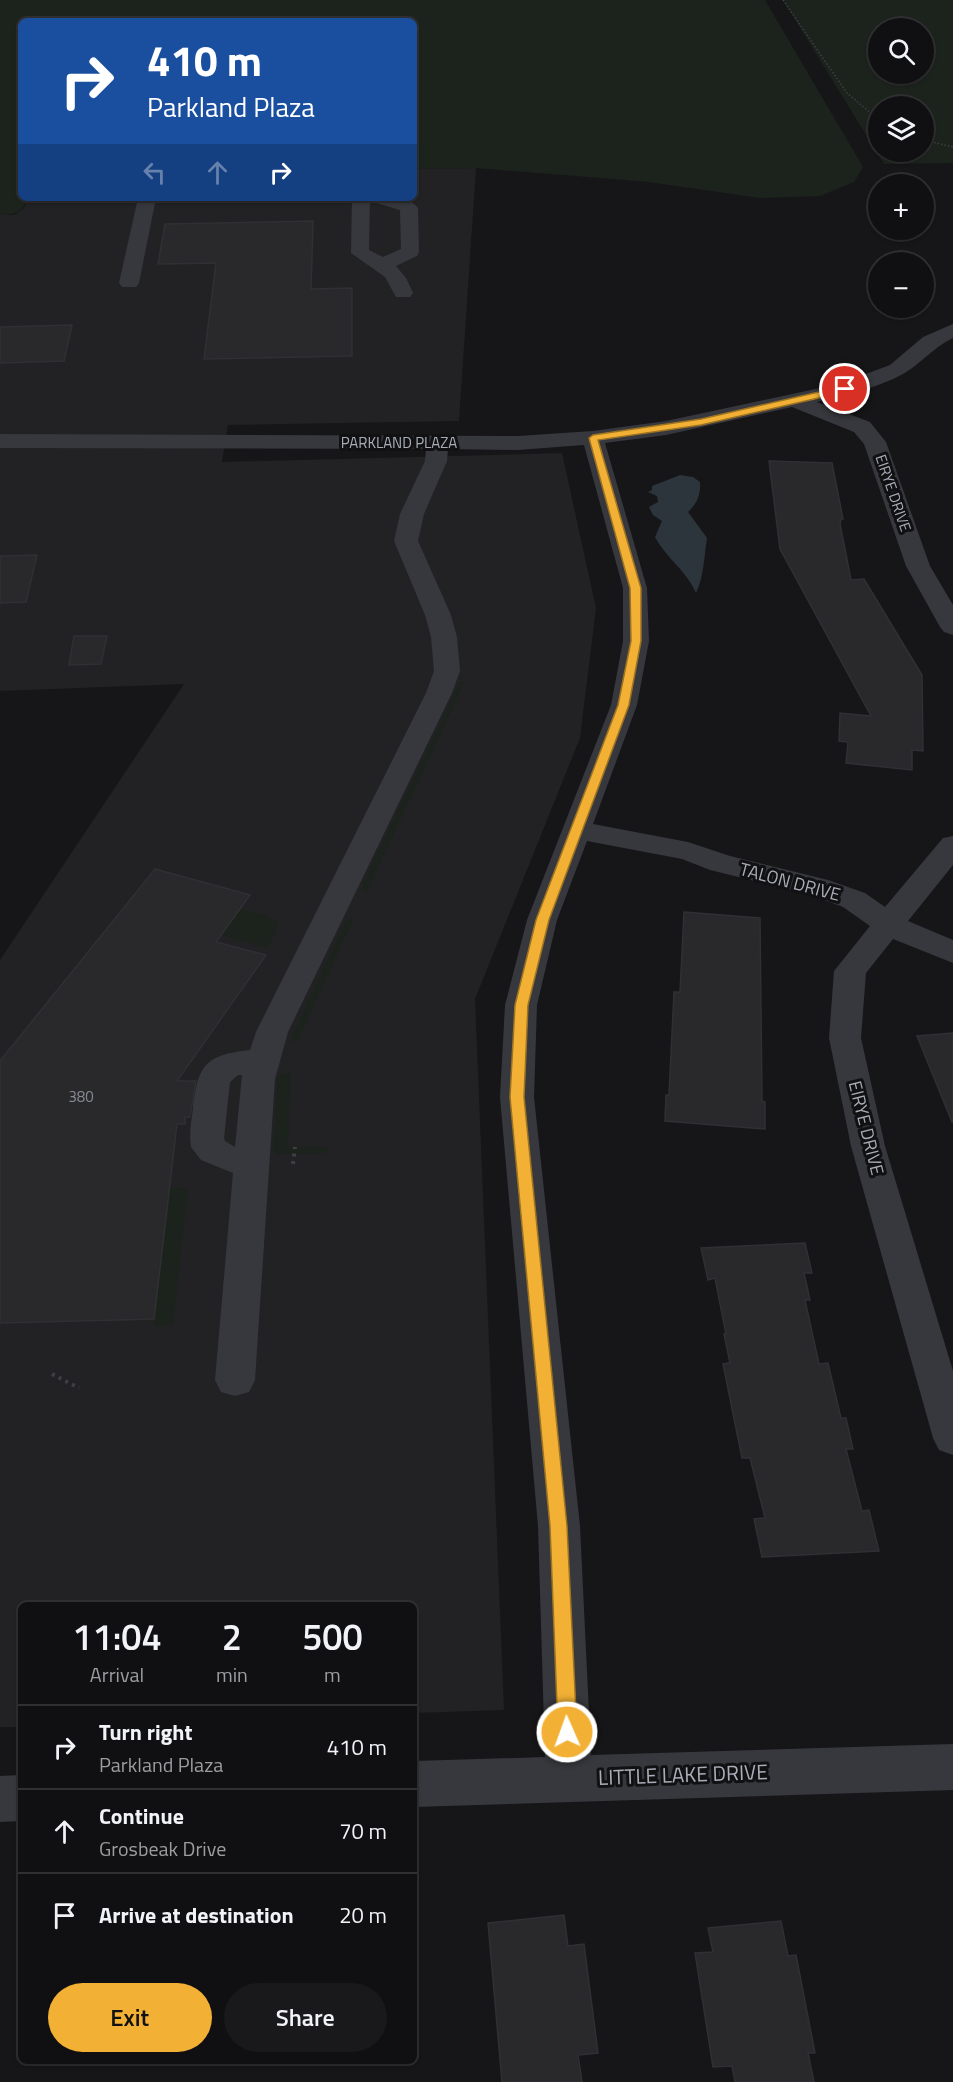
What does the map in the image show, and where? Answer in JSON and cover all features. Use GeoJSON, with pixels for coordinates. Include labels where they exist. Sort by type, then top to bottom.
{"type":"FeatureCollection","features":[{"type":"Feature","properties":{"kind":"street"},"geometry":{"type":"LineString","coordinates":[[129,283],[146,201]]}},
{"type":"Feature","properties":{"kind":"street"},"geometry":{"type":"LineString","coordinates":[[361,201],[360,253],[384,264],[400,280],[403,293]]}},
{"type":"Feature","properties":{"kind":"street"},"geometry":{"type":"LineString","coordinates":[[384,264],[410,252],[409,208],[391,201]]}},
{"type":"Feature","properties":{"kind":"street","name":"PARKLAND PLAZA"},"geometry":{"type":"LineString","coordinates":[[0,441],[518,442],[593,438],[701,422],[845,389],[897,369],[930,341],[953,330]]}},
{"type":"Feature","properties":{"kind":"street","name":"EIRYE DRIVE"},"geometry":{"type":"LineString","coordinates":[[794,400],[862,427],[875,441],[918,566],[953,627]]}},
{"type":"Feature","properties":{"kind":"street"},"geometry":{"type":"LineString","coordinates":[[569,1778],[559,1526],[517,1097],[521,1005],[542,920],[624,705],[636,641],[635,588],[593,438]]}},
{"type":"Feature","properties":{"kind":"street"},"geometry":{"type":"LineString","coordinates":[[235,1380],[258,1079],[263,1061],[272,1032],[444,682],[447,653],[444,637],[438,615],[406,541],[411,514],[436,461],[438,442]]}},
{"type":"Feature","properties":{"kind":"street","name":"TALON DRIVE"},"geometry":{"type":"LineString","coordinates":[[575,838],[684,865],[721,863],[816,887],[854,900],[889,925],[953,952]]}},
{"type":"Feature","properties":{"kind":"street","name":"EIRYE DRIVE"},"geometry":{"type":"LineString","coordinates":[[953,845],[850,971],[845,1038],[868,1146],[944,1378],[953,1438]]}},
{"type":"Feature","properties":{"kind":"street"},"geometry":{"type":"LineString","coordinates":[[252,1164],[233,1160],[208,1147],[213,1081],[216,1074],[229,1065],[263,1061]]}},
{"type":"Feature","properties":{"kind":"street","name":"LITTLE LAKE DRIVE"},"geometry":{"type":"LineString","coordinates":[[417,1784],[953,1767]]}},
{"type":"Feature","properties":{"kind":"street"},"geometry":{"type":"LineString","coordinates":[[0,1799],[18,1798]]}},
{"type":"Feature","properties":{"kind":"path"},"geometry":{"type":"LineString","coordinates":[[783,0],[847,93],[868,111]]}},
{"type":"Feature","properties":{"kind":"path"},"geometry":{"type":"LineString","coordinates":[[934,142],[953,147]]}},
{"type":"Feature","properties":{"kind":"path"},"geometry":{"type":"LineString","coordinates":[[293,1164],[295,1147]]}},
{"type":"Feature","properties":{"kind":"path"},"geometry":{"type":"LineString","coordinates":[[52,1374],[79,1388]]}},
{"type":"Feature","properties":{"kind":"shaded area"},"geometry":{"type":"Polygon","coordinates":[[[0,0],[765,0],[863,167],[854,182],[820,196],[760,198],[649,182],[476,168],[417,169],[417,18],[18,18],[18,201],[27,201],[18,212],[0,215],[0,0]]]}},
{"type":"Feature","properties":{"kind":"shaded area"},"geometry":{"type":"Polygon","coordinates":[[[783,0],[953,0],[953,163],[884,164],[883,162],[934,162],[934,96],[868,96],[868,138],[783,0]]]}},
{"type":"Feature","properties":{"kind":"shaded area"},"geometry":{"type":"Polygon","coordinates":[[[476,168],[459,421],[228,425],[222,462],[562,453],[596,608],[580,738],[475,999],[504,1710],[417,1713],[417,1602],[18,1602],[18,1727],[0,1727],[0,960],[184,684],[0,691],[0,215],[14,215],[24,208],[28,201],[417,201],[417,169],[476,168]]]}},
{"type":"Feature","properties":{"kind":"shaded area"},"geometry":{"type":"Polygon","coordinates":[[[680,475],[693,477],[700,482],[698,498],[688,512],[707,538],[702,573],[696,593],[655,537],[662,521],[653,515],[649,507],[658,502],[657,496],[648,492],[652,490],[652,486],[680,475]]]}},
{"type":"Feature","properties":{"kind":"shaded area"},"geometry":{"type":"Polygon","coordinates":[[[460,682],[465,682],[366,894],[362,885],[460,682]]]}},
{"type":"Feature","properties":{"kind":"shaded area"},"geometry":{"type":"Polygon","coordinates":[[[230,906],[265,915],[279,923],[268,948],[210,932],[230,906]]]}},
{"type":"Feature","properties":{"kind":"shaded area"},"geometry":{"type":"Polygon","coordinates":[[[355,917],[298,1040],[289,1042],[345,922],[355,917]]]}},
{"type":"Feature","properties":{"kind":"shaded area"},"geometry":{"type":"Polygon","coordinates":[[[284,1073],[291,1073],[288,1147],[325,1147],[328,1149],[325,1153],[277,1154],[273,1151],[277,1077],[284,1073]]]}},
{"type":"Feature","properties":{"kind":"shaded area"},"geometry":{"type":"Polygon","coordinates":[[[169,1188],[188,1188],[173,1325],[153,1326],[169,1188]]]}},
{"type":"Feature","properties":{"kind":"building"},"geometry":{"type":"Polygon","coordinates":[[[313,221],[311,289],[352,288],[352,356],[204,359],[216,263],[158,264],[165,224],[313,221]]]}},
{"type":"Feature","properties":{"kind":"building"},"geometry":{"type":"Polygon","coordinates":[[[72,325],[64,361],[0,363],[0,327],[72,325]]]}},
{"type":"Feature","properties":{"kind":"building"},"geometry":{"type":"Polygon","coordinates":[[[769,461],[832,463],[843,519],[840,524],[851,580],[864,579],[922,675],[923,751],[912,750],[912,770],[846,763],[848,742],[839,741],[840,713],[871,716],[780,549],[769,461]]]}},
{"type":"Feature","properties":{"kind":"building"},"geometry":{"type":"Polygon","coordinates":[[[37,555],[26,602],[0,603],[0,556],[37,555]]]}},
{"type":"Feature","properties":{"kind":"building"},"geometry":{"type":"Polygon","coordinates":[[[74,636],[107,636],[101,664],[69,665],[74,636]]]}},
{"type":"Feature","properties":{"kind":"building"},"geometry":{"type":"Polygon","coordinates":[[[155,869],[250,895],[216,942],[266,955],[177,1081],[196,1081],[190,1117],[185,1117],[185,1124],[177,1124],[154,1319],[0,1323],[0,1061],[155,869]]]}},
{"type":"Feature","properties":{"kind":"building"},"geometry":{"type":"Polygon","coordinates":[[[684,912],[760,918],[762,1101],[765,1102],[765,1129],[665,1121],[666,1095],[669,1095],[674,992],[680,992],[684,912]]]}},
{"type":"Feature","properties":{"kind":"building"},"geometry":{"type":"Polygon","coordinates":[[[953,1033],[953,1122],[952,1122],[917,1036],[953,1033]]]}},
{"type":"Feature","properties":{"kind":"building"},"geometry":{"type":"Polygon","coordinates":[[[805,1243],[812,1273],[804,1273],[810,1300],[805,1300],[819,1364],[828,1363],[841,1418],[846,1418],[853,1449],[846,1449],[862,1511],[869,1510],[879,1551],[762,1557],[754,1519],[765,1518],[750,1458],[742,1458],[723,1364],[730,1363],[724,1334],[726,1334],[715,1278],[708,1280],[701,1248],[805,1243]]]}},
{"type":"Feature","properties":{"kind":"building"},"geometry":{"type":"Polygon","coordinates":[[[564,1915],[568,1946],[584,1944],[598,2053],[578,2055],[582,2082],[502,2082],[488,1923],[564,1915]]]}},
{"type":"Feature","properties":{"kind":"building"},"geometry":{"type":"Polygon","coordinates":[[[781,1921],[788,1956],[796,1955],[815,2053],[808,2053],[814,2082],[735,2082],[732,2066],[713,2067],[695,1953],[713,1952],[708,1928],[781,1921]]]}},
{"type":"Feature","properties":{"kind":"route"},"geometry":{"type":"LineString","coordinates":[[567,1732],[559,1526],[526,1210],[517,1097],[521,1005],[542,920],[573,845],[584,806],[624,705],[636,641],[635,588],[593,438],[701,422],[845,389]]}}]}
